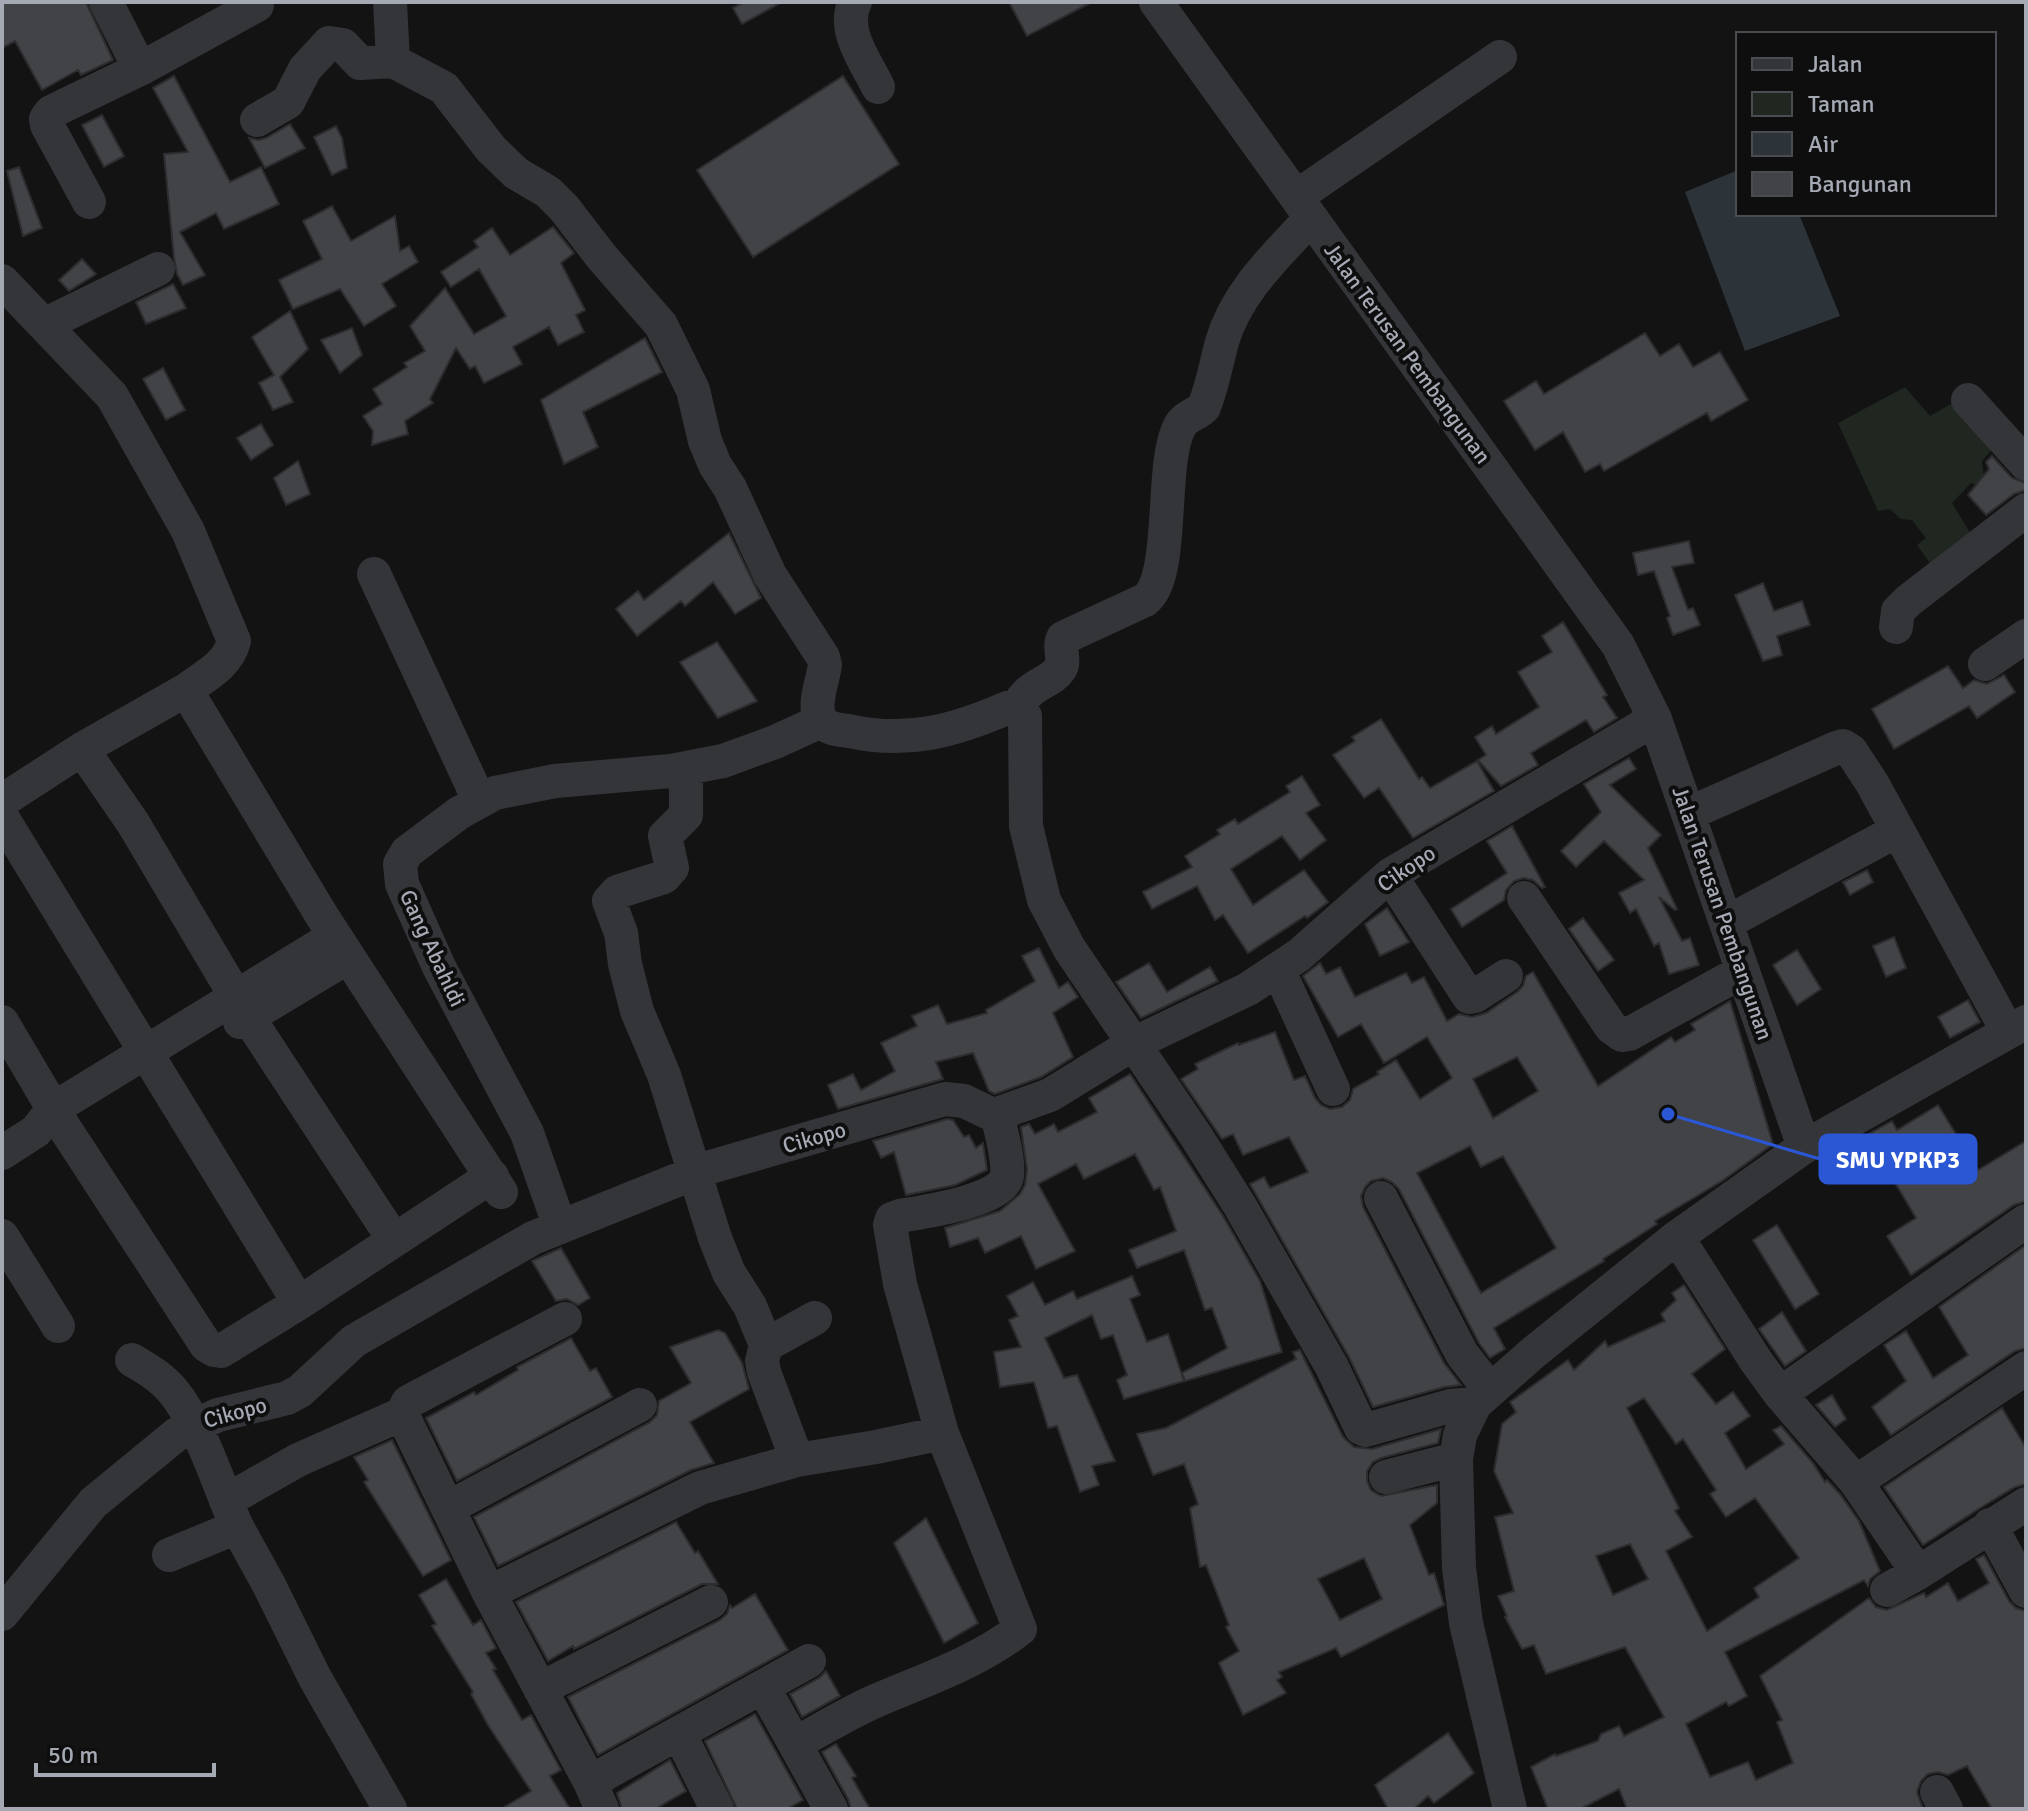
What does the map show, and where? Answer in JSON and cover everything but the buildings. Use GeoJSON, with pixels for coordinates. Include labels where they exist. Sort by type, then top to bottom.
{"type":"FeatureCollection","features":[{"type":"Feature","properties":{"kind":"street"},"geometry":{"type":"LineString","coordinates":[[106,2],[140,69]]}},
{"type":"Feature","properties":{"kind":"street"},"geometry":{"type":"LineString","coordinates":[[390,2],[393,61]]}},
{"type":"Feature","properties":{"kind":"street"},"geometry":{"type":"LineString","coordinates":[[855,2],[849,21],[878,87]]}},
{"type":"Feature","properties":{"kind":"street","name":"Jalan Terusan Pembangunan"},"geometry":{"type":"LineString","coordinates":[[1156,2],[1618,645],[1655,719],[1804,1147]]}},
{"type":"Feature","properties":{"kind":"street"},"geometry":{"type":"LineString","coordinates":[[89,202],[46,119],[51,112],[140,69],[257,5]]}},
{"type":"Feature","properties":{"kind":"street"},"geometry":{"type":"LineString","coordinates":[[257,120],[288,102],[305,69],[329,43],[343,45],[360,63],[393,61],[444,88],[491,149],[516,173],[548,192],[564,208],[661,325],[693,390],[705,441],[715,465],[730,488],[770,575],[823,657],[825,665],[818,712],[821,721],[827,726],[860,734],[922,736],[1017,707]]}},
{"type":"Feature","properties":{"kind":"street"},"geometry":{"type":"LineString","coordinates":[[1017,707],[1024,693],[1059,671],[1062,664],[1059,650],[1063,638],[1145,600],[1154,591],[1174,441],[1180,426],[1204,407],[1219,364],[1222,341],[1246,289],[1304,207],[1500,57]]}},
{"type":"Feature","properties":{"kind":"street"},"geometry":{"type":"LineString","coordinates":[[44,325],[158,269]]}},
{"type":"Feature","properties":{"kind":"street"},"geometry":{"type":"LineString","coordinates":[[2,281],[112,396],[188,531],[234,641],[230,654],[222,664],[186,690],[82,749],[2,801]]}},
{"type":"Feature","properties":{"kind":"street"},"geometry":{"type":"LineString","coordinates":[[1968,400],[2026,464]]}},
{"type":"Feature","properties":{"kind":"street"},"geometry":{"type":"LineString","coordinates":[[1896,627],[1898,611],[1908,601],[2026,510]]}},
{"type":"Feature","properties":{"kind":"street"},"geometry":{"type":"LineString","coordinates":[[374,574],[479,800]]}},
{"type":"Feature","properties":{"kind":"street"},"geometry":{"type":"LineString","coordinates":[[1985,664],[2026,636]]}},
{"type":"Feature","properties":{"kind":"street"},"geometry":{"type":"LineString","coordinates":[[2,1022],[51,1122],[206,1345],[214,1350],[221,1351],[394,1240],[496,1184],[342,946],[186,690]]}},
{"type":"Feature","properties":{"kind":"street"},"geometry":{"type":"LineString","coordinates":[[1017,707],[1025,716],[1026,826],[1044,900],[1069,948],[1240,1206],[1332,1367],[1361,1428],[1366,1430],[1482,1397]]}},
{"type":"Feature","properties":{"kind":"street","name":"Cikopo"},"geometry":{"type":"LineString","coordinates":[[2,1614],[93,1503],[177,1434],[218,1415],[287,1398],[300,1391],[354,1341],[533,1238],[696,1172],[945,1099],[964,1101],[997,1114],[1050,1095],[1133,1044],[1248,989],[1299,955],[1390,875],[1655,719]]}},
{"type":"Feature","properties":{"kind":"street","name":"Gang Abahldi"},"geometry":{"type":"LineString","coordinates":[[560,1227],[527,1133],[439,967],[402,884],[400,864],[407,852],[479,800],[519,786],[686,768],[723,761],[821,721]]}},
{"type":"Feature","properties":{"kind":"street"},"geometry":{"type":"LineString","coordinates":[[1510,1809],[1466,1623],[1459,1568],[1456,1459],[1460,1435],[1482,1397],[1677,1237],[1804,1147],[2017,1027],[1851,751],[1843,746],[1688,814]]}},
{"type":"Feature","properties":{"kind":"street"},"geometry":{"type":"LineString","coordinates":[[82,749],[133,823],[242,1007],[394,1240]]}},
{"type":"Feature","properties":{"kind":"street"},"geometry":{"type":"LineString","coordinates":[[686,768],[686,815],[665,836],[672,868],[670,873],[617,892],[609,901],[621,933],[637,1011],[664,1075],[729,1273],[750,1306],[766,1345],[762,1361],[764,1372],[797,1460]]}},
{"type":"Feature","properties":{"kind":"street"},"geometry":{"type":"LineString","coordinates":[[2,817],[299,1303]]}},
{"type":"Feature","properties":{"kind":"street"},"geometry":{"type":"LineString","coordinates":[[1726,923],[1898,830]]}},
{"type":"Feature","properties":{"kind":"street"},"geometry":{"type":"LineString","coordinates":[[1390,875],[1469,997],[1506,976]]}},
{"type":"Feature","properties":{"kind":"street"},"geometry":{"type":"LineString","coordinates":[[1524,898],[1611,1027],[1622,1035],[1743,971]]}},
{"type":"Feature","properties":{"kind":"street"},"geometry":{"type":"LineString","coordinates":[[2,1153],[342,946]]}},
{"type":"Feature","properties":{"kind":"street"},"geometry":{"type":"LineString","coordinates":[[1278,969],[1333,1089]]}},
{"type":"Feature","properties":{"kind":"street"},"geometry":{"type":"LineString","coordinates":[[795,1744],[870,1704],[914,1687],[968,1660],[1020,1629],[942,1433],[900,1284],[890,1225],[892,1219],[900,1216],[974,1200],[1000,1189],[1007,1179],[997,1114]]}},
{"type":"Feature","properties":{"kind":"street"},"geometry":{"type":"LineString","coordinates":[[1381,1198],[1482,1397]]}},
{"type":"Feature","properties":{"kind":"street"},"geometry":{"type":"LineString","coordinates":[[1780,1394],[2026,1221]]}},
{"type":"Feature","properties":{"kind":"street"},"geometry":{"type":"LineString","coordinates":[[2,1236],[58,1326]]}},
{"type":"Feature","properties":{"kind":"street"},"geometry":{"type":"LineString","coordinates":[[1677,1237],[1780,1394],[1856,1482],[1918,1573]]}},
{"type":"Feature","properties":{"kind":"street"},"geometry":{"type":"LineString","coordinates":[[766,1345],[815,1318]]}},
{"type":"Feature","properties":{"kind":"street"},"geometry":{"type":"LineString","coordinates":[[169,1555],[231,1514],[298,1460],[402,1414],[408,1402],[565,1319]]}},
{"type":"Feature","properties":{"kind":"street"},"geometry":{"type":"LineString","coordinates":[[132,1360],[171,1388],[185,1407],[231,1514],[315,1678],[390,1809]]}},
{"type":"Feature","properties":{"kind":"street"},"geometry":{"type":"LineString","coordinates":[[1856,1482],[2026,1368]]}},
{"type":"Feature","properties":{"kind":"street"},"geometry":{"type":"LineString","coordinates":[[448,1508],[640,1405]]}},
{"type":"Feature","properties":{"kind":"street"},"geometry":{"type":"LineString","coordinates":[[402,1414],[489,1593],[597,1802],[679,1733],[809,1661]]}},
{"type":"Feature","properties":{"kind":"street"},"geometry":{"type":"LineString","coordinates":[[489,1593],[700,1488],[797,1460],[942,1433]]}},
{"type":"Feature","properties":{"kind":"street"},"geometry":{"type":"LineString","coordinates":[[1386,1477],[1456,1459]]}},
{"type":"Feature","properties":{"kind":"street"},"geometry":{"type":"LineString","coordinates":[[1887,1590],[2026,1504]]}},
{"type":"Feature","properties":{"kind":"street"},"geometry":{"type":"LineString","coordinates":[[1990,1525],[2026,1591]]}},
{"type":"Feature","properties":{"kind":"street"},"geometry":{"type":"LineString","coordinates":[[540,1689],[711,1602]]}},
{"type":"Feature","properties":{"kind":"street"},"geometry":{"type":"LineString","coordinates":[[763,1687],[795,1744],[819,1805]]}},
{"type":"Feature","properties":{"kind":"street"},"geometry":{"type":"LineString","coordinates":[[679,1733],[717,1809]]}},
{"type":"Feature","properties":{"kind":"green space"},"geometry":{"type":"Polygon","coordinates":[[[1905,387],[1930,416],[1962,401],[1994,447],[1982,461],[1985,488],[1971,483],[1952,503],[1972,536],[1935,570],[1917,545],[1926,538],[1912,520],[1901,519],[1890,509],[1878,511],[1838,423],[1905,387]]]}},
{"type":"Feature","properties":{"kind":"water"},"geometry":{"type":"Polygon","coordinates":[[[1736,171],[1736,216],[1800,216],[1840,316],[1745,351],[1685,192],[1736,171]]]}},
{"type":"Feature","properties":{"kind":"place","name":"SMU YPKP3"},"geometry":{"type":"Point","coordinates":[1668,1114]}}]}
